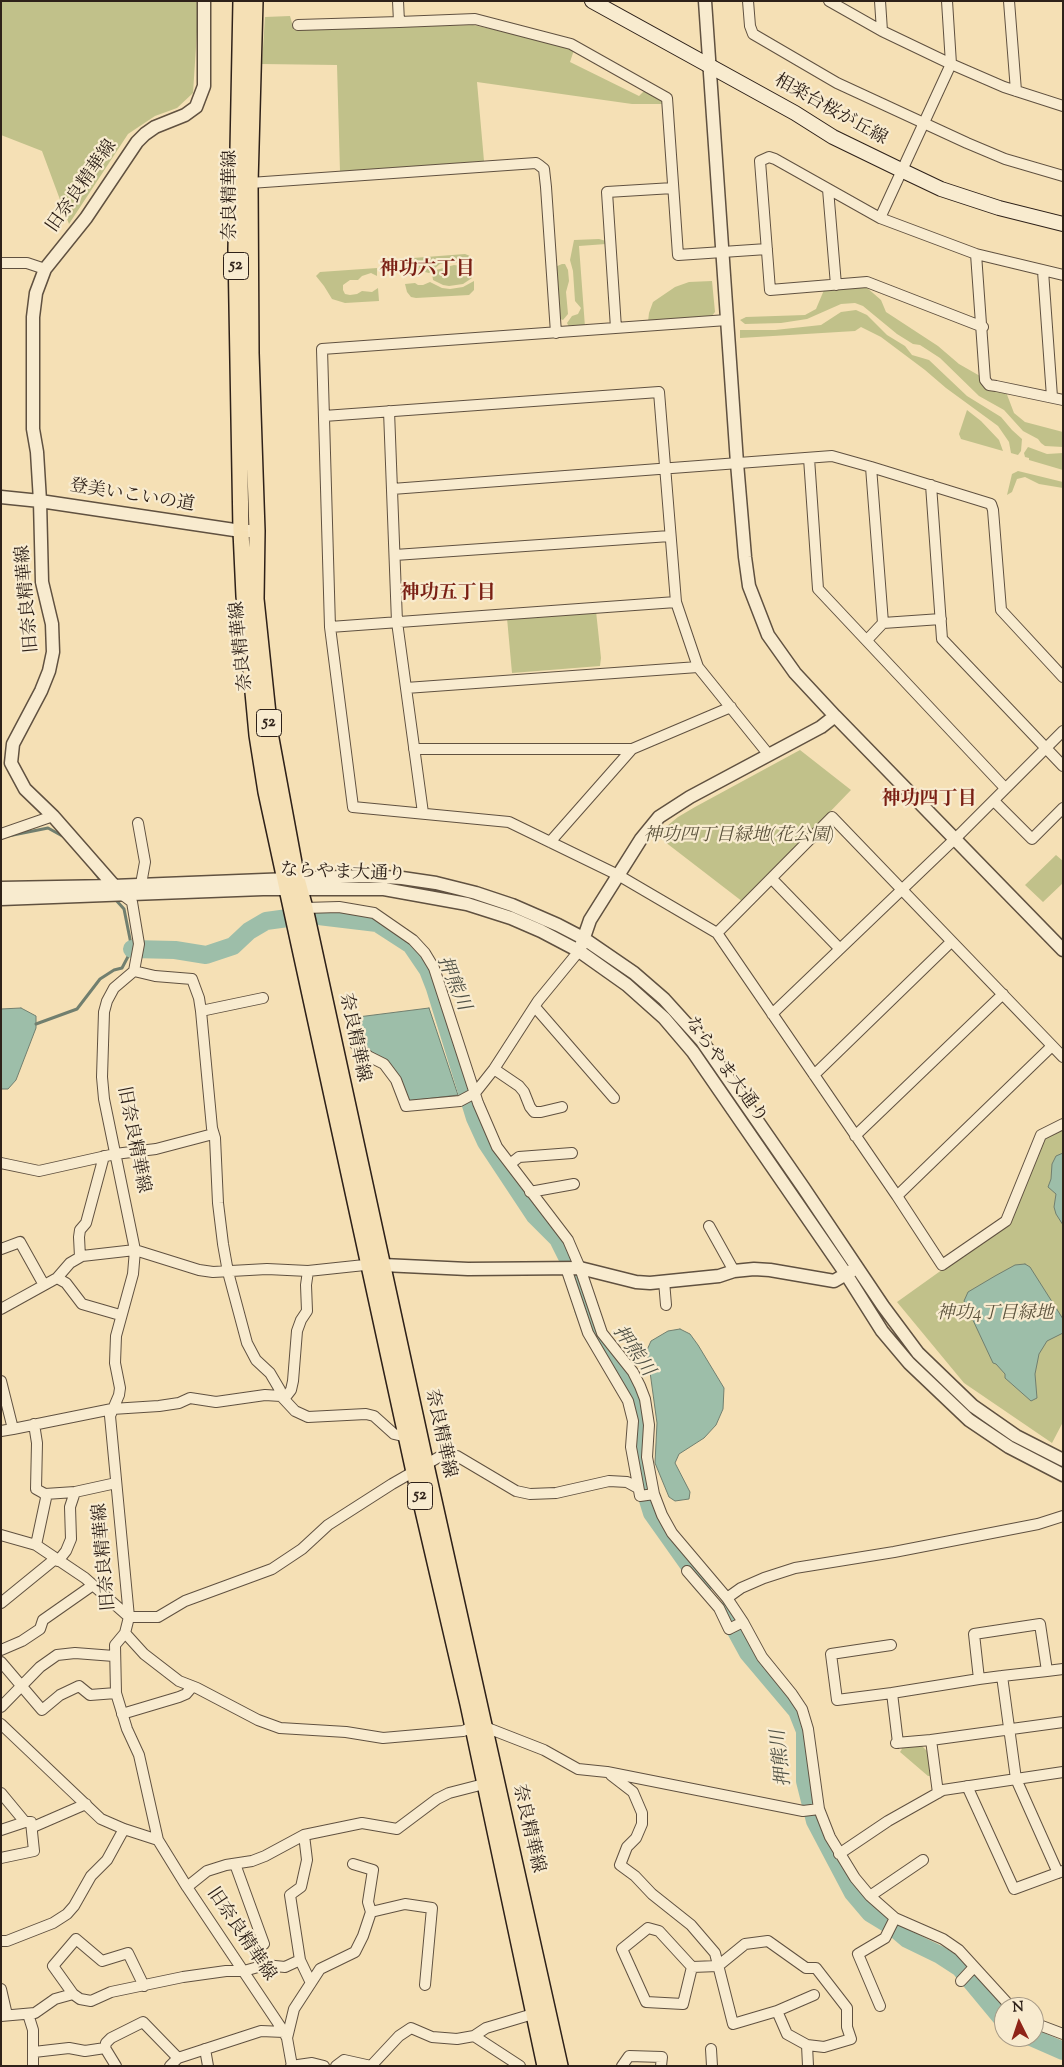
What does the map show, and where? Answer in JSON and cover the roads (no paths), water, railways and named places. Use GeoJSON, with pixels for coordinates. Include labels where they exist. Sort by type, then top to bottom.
{"type":"FeatureCollection","features":[{"type":"Feature","properties":{"kind":"main road","name":"奈良精華線"},"geometry":{"type":"LineString","coordinates":[[241,1],[236,249],[241,531],[244,596],[257,735],[266,792],[302,917],[420,1468],[479,1727],[560,2066]]}},
{"type":"Feature","properties":{"kind":"main road","name":"奈良精華線"},"geometry":{"type":"LineString","coordinates":[[255,1],[250,183],[251,353],[257,531],[256,599],[270,733],[292,884]]}},
{"type":"Feature","properties":{"kind":"main road","name":"相楽台桜が丘線"},"geometry":{"type":"LineString","coordinates":[[592,1],[795,113],[833,137],[941,189],[999,208],[1063,224]]}},
{"type":"Feature","properties":{"kind":"main road","name":"奈良精華線"},"geometry":{"type":"LineString","coordinates":[[376,1264],[407,1437],[420,1468]]}},
{"type":"Feature","properties":{"kind":"main road","name":"奈良精華線"},"geometry":{"type":"LineString","coordinates":[[479,1727],[484,1784],[544,2066]]}},
{"type":"Feature","properties":{"kind":"street","name":"旧奈良精華線"},"geometry":{"type":"LineString","coordinates":[[204,1],[204,86],[196,107],[185,115],[155,127],[140,138],[86,218],[45,269],[36,293],[33,317],[33,430],[37,452],[40,501],[42,582],[52,624],[53,652],[49,671],[41,691],[13,744],[11,763],[26,789],[53,816],[113,886],[132,902],[139,944],[134,971],[114,988],[107,1001],[104,1012],[102,1077],[104,1099],[135,1250],[133,1274],[120,1315],[115,1346],[120,1388],[119,1395],[110,1416],[129,1617],[124,1633],[114,1645],[116,1693],[122,1714],[139,1756],[158,1840],[285,2035],[292,2066]]}},
{"type":"Feature","properties":{"kind":"street"},"geometry":{"type":"LineString","coordinates":[[398,1],[399,22]]}},
{"type":"Feature","properties":{"kind":"street"},"geometry":{"type":"LineString","coordinates":[[705,1],[745,557],[750,586],[757,610],[768,636],[783,659],[835,716],[1063,950]]}},
{"type":"Feature","properties":{"kind":"street"},"geometry":{"type":"LineString","coordinates":[[748,1],[750,26],[753,34],[837,83],[923,124],[1005,159],[1063,176]]}},
{"type":"Feature","properties":{"kind":"street"},"geometry":{"type":"LineString","coordinates":[[829,1],[882,31],[952,64],[1016,91],[1063,106]]}},
{"type":"Feature","properties":{"kind":"street"},"geometry":{"type":"LineString","coordinates":[[880,1],[882,31]]}},
{"type":"Feature","properties":{"kind":"street"},"geometry":{"type":"LineString","coordinates":[[880,218],[952,64],[947,1]]}},
{"type":"Feature","properties":{"kind":"street"},"geometry":{"type":"LineString","coordinates":[[1009,1],[1016,91]]}},
{"type":"Feature","properties":{"kind":"street"},"geometry":{"type":"LineString","coordinates":[[298,25],[475,19],[571,44],[667,98],[678,255],[767,249]]}},
{"type":"Feature","properties":{"kind":"street"},"geometry":{"type":"LineString","coordinates":[[982,327],[867,282],[770,290],[760,161],[769,157],[775,159],[880,218],[976,254],[1063,275]]}},
{"type":"Feature","properties":{"kind":"street"},"geometry":{"type":"LineString","coordinates":[[250,183],[536,163],[544,169],[556,334]]}},
{"type":"Feature","properties":{"kind":"street"},"geometry":{"type":"LineString","coordinates":[[616,328],[607,192],[673,188]]}},
{"type":"Feature","properties":{"kind":"street"},"geometry":{"type":"LineString","coordinates":[[828,190],[836,285]]}},
{"type":"Feature","properties":{"kind":"street"},"geometry":{"type":"LineString","coordinates":[[976,254],[985,380],[990,385],[1063,400]]}},
{"type":"Feature","properties":{"kind":"street"},"geometry":{"type":"LineString","coordinates":[[1,263],[27,263],[45,269]]}},
{"type":"Feature","properties":{"kind":"street"},"geometry":{"type":"LineString","coordinates":[[1043,271],[1052,397]]}},
{"type":"Feature","properties":{"kind":"street"},"geometry":{"type":"LineString","coordinates":[[727,320],[556,334],[322,349],[330,627],[353,807],[509,822],[618,875],[717,933],[942,1265],[1006,1220],[1041,1135],[1063,1124]]}},
{"type":"Feature","properties":{"kind":"street"},"geometry":{"type":"LineString","coordinates":[[324,416],[659,392],[676,602],[698,667],[769,755]]}},
{"type":"Feature","properties":{"kind":"street"},"geometry":{"type":"LineString","coordinates":[[389,411],[397,622],[423,813]]}},
{"type":"Feature","properties":{"kind":"street"},"geometry":{"type":"LineString","coordinates":[[392,489],[832,456],[991,504],[1001,610],[1063,678]]}},
{"type":"Feature","properties":{"kind":"street"},"geometry":{"type":"LineString","coordinates":[[809,458],[818,589],[1006,788]]}},
{"type":"Feature","properties":{"kind":"street"},"geometry":{"type":"LineString","coordinates":[[871,467],[884,623]]}},
{"type":"Feature","properties":{"kind":"street"},"geometry":{"type":"LineString","coordinates":[[931,485],[942,639],[1063,766]]}},
{"type":"Feature","properties":{"kind":"street","name":"登美いこいの道"},"geometry":{"type":"LineString","coordinates":[[1,497],[40,501],[241,531],[257,531]]}},
{"type":"Feature","properties":{"kind":"street"},"geometry":{"type":"LineString","coordinates":[[394,555],[670,536]]}},
{"type":"Feature","properties":{"kind":"street"},"geometry":{"type":"LineString","coordinates":[[330,627],[676,602]]}},
{"type":"Feature","properties":{"kind":"street"},"geometry":{"type":"LineString","coordinates":[[867,640],[884,623],[941,619]]}},
{"type":"Feature","properties":{"kind":"street"},"geometry":{"type":"LineString","coordinates":[[406,688],[698,667]]}},
{"type":"Feature","properties":{"kind":"street"},"geometry":{"type":"LineString","coordinates":[[414,749],[632,748],[731,706]]}},
{"type":"Feature","properties":{"kind":"street"},"geometry":{"type":"LineString","coordinates":[[354,1044],[368,1056],[384,1064],[396,1080],[406,1106],[460,1101],[475,1093],[494,1069],[535,1007],[579,951],[590,920],[641,839],[659,817],[690,797],[821,727],[835,716]]}},
{"type":"Feature","properties":{"kind":"street"},"geometry":{"type":"LineString","coordinates":[[772,1014],[994,801],[1063,731]]}},
{"type":"Feature","properties":{"kind":"street"},"geometry":{"type":"LineString","coordinates":[[550,842],[632,748]]}},
{"type":"Feature","properties":{"kind":"street"},"geometry":{"type":"LineString","coordinates":[[994,801],[1032,839],[1063,808]]}},
{"type":"Feature","properties":{"kind":"street"},"geometry":{"type":"LineString","coordinates":[[1,834],[53,816]]}},
{"type":"Feature","properties":{"kind":"street"},"geometry":{"type":"LineString","coordinates":[[717,933],[832,817],[1063,1057]]}},
{"type":"Feature","properties":{"kind":"street"},"geometry":{"type":"LineString","coordinates":[[138,823],[146,862],[141,884]]}},
{"type":"Feature","properties":{"kind":"street","name":"ならやま大通り"},"geometry":{"type":"LineString","coordinates":[[1,899],[124,896],[292,884],[365,876],[436,883],[512,905],[583,938],[606,952],[664,999],[696,1034],[716,1059],[883,1306],[918,1353],[955,1390],[1016,1436],[1063,1460]]}},
{"type":"Feature","properties":{"kind":"street"},"geometry":{"type":"LineString","coordinates":[[772,879],[839,948]]}},
{"type":"Feature","properties":{"kind":"street","name":"ならやま大通り"},"geometry":{"type":"LineString","coordinates":[[1,888],[141,884],[292,884],[384,889],[466,904],[511,918],[579,951],[627,985],[680,1035],[717,1084],[846,1274],[882,1331],[909,1363],[969,1420],[1009,1447],[1063,1475]]}},
{"type":"Feature","properties":{"kind":"street"},"geometry":{"type":"LineString","coordinates":[[302,917],[339,907],[374,913],[408,936],[419,946],[434,968],[475,1093],[497,1147],[568,1240],[580,1268],[602,1333],[633,1372],[645,1399],[648,1425],[646,1493]]}},
{"type":"Feature","properties":{"kind":"street"},"geometry":{"type":"LineString","coordinates":[[814,1075],[951,942]]}},
{"type":"Feature","properties":{"kind":"street"},"geometry":{"type":"LineString","coordinates":[[134,971],[155,976],[192,979],[199,998],[213,1134],[215,1138],[218,1204],[228,1272],[247,1343],[256,1360],[270,1373],[283,1397],[294,1412],[308,1417],[366,1414],[374,1416],[394,1434],[407,1437]]}},
{"type":"Feature","properties":{"kind":"street"},"geometry":{"type":"LineString","coordinates":[[855,1136],[1003,994]]}},
{"type":"Feature","properties":{"kind":"street"},"geometry":{"type":"LineString","coordinates":[[201,1011],[263,998]]}},
{"type":"Feature","properties":{"kind":"street"},"geometry":{"type":"LineString","coordinates":[[535,1007],[614,1098]]}},
{"type":"Feature","properties":{"kind":"street"},"geometry":{"type":"LineString","coordinates":[[897,1196],[1052,1046]]}},
{"type":"Feature","properties":{"kind":"street"},"geometry":{"type":"LineString","coordinates":[[494,1069],[519,1086],[534,1112],[562,1107]]}},
{"type":"Feature","properties":{"kind":"street"},"geometry":{"type":"LineString","coordinates":[[1,1163],[39,1171],[104,1156],[156,1149],[213,1134]]}},
{"type":"Feature","properties":{"kind":"street"},"geometry":{"type":"LineString","coordinates":[[510,1164],[519,1157],[572,1153]]}},
{"type":"Feature","properties":{"kind":"street"},"geometry":{"type":"LineString","coordinates":[[80,1257],[78,1237],[80,1230],[86,1223],[104,1156]]}},
{"type":"Feature","properties":{"kind":"street"},"geometry":{"type":"LineString","coordinates":[[530,1192],[574,1184]]}},
{"type":"Feature","properties":{"kind":"street"},"geometry":{"type":"LineString","coordinates":[[709,1226],[734,1271]]}},
{"type":"Feature","properties":{"kind":"street"},"geometry":{"type":"LineString","coordinates":[[1,1249],[20,1242],[44,1284]]}},
{"type":"Feature","properties":{"kind":"street"},"geometry":{"type":"LineString","coordinates":[[1,1309],[19,1301],[44,1284],[57,1278],[70,1263],[80,1257],[135,1250],[200,1270],[228,1272],[267,1269],[308,1271],[376,1264],[468,1269],[580,1268],[636,1282],[719,1276],[734,1271],[770,1270],[834,1280],[858,1268]]}},
{"type":"Feature","properties":{"kind":"street"},"geometry":{"type":"LineString","coordinates":[[566,1268],[588,1333],[628,1401],[633,1421],[632,1447],[646,1493],[672,1533],[727,1598],[743,1622],[762,1657],[802,1709],[808,1729],[819,1809],[839,1854],[870,1896],[895,1918],[943,1939],[959,1950],[1002,1997]]}},
{"type":"Feature","properties":{"kind":"street"},"geometry":{"type":"LineString","coordinates":[[283,1397],[294,1381],[297,1331],[307,1311],[306,1285],[308,1271]]}},
{"type":"Feature","properties":{"kind":"street"},"geometry":{"type":"LineString","coordinates":[[57,1278],[66,1283],[82,1304],[120,1315]]}},
{"type":"Feature","properties":{"kind":"street"},"geometry":{"type":"LineString","coordinates":[[664,1281],[666,1305]]}},
{"type":"Feature","properties":{"kind":"street"},"geometry":{"type":"LineString","coordinates":[[1,1381],[13,1429]]}},
{"type":"Feature","properties":{"kind":"street"},"geometry":{"type":"LineString","coordinates":[[1,1431],[112,1409],[159,1406],[190,1398],[216,1402],[265,1395],[283,1397]]}},
{"type":"Feature","properties":{"kind":"street"},"geometry":{"type":"LineString","coordinates":[[34,1424],[37,1443],[36,1489],[45,1494],[75,1492],[116,1483]]}},
{"type":"Feature","properties":{"kind":"street"},"geometry":{"type":"LineString","coordinates":[[1,1535],[36,1545],[93,1585],[129,1617],[158,1617],[184,1601],[272,1569],[302,1549],[328,1525],[392,1484],[439,1457],[457,1456],[516,1491],[530,1494],[556,1493],[609,1481],[627,1482],[646,1493]]}},
{"type":"Feature","properties":{"kind":"street"},"geometry":{"type":"LineString","coordinates":[[1,1604],[66,1551],[71,1539],[70,1507],[75,1492]]}},
{"type":"Feature","properties":{"kind":"street"},"geometry":{"type":"LineString","coordinates":[[36,1545],[45,1503],[45,1494]]}},
{"type":"Feature","properties":{"kind":"street"},"geometry":{"type":"LineString","coordinates":[[727,1598],[741,1588],[795,1568],[894,1552],[1038,1524],[1063,1516]]}},
{"type":"Feature","properties":{"kind":"street"},"geometry":{"type":"LineString","coordinates":[[687,1571],[719,1608],[730,1629],[743,1622]]}},
{"type":"Feature","properties":{"kind":"street"},"geometry":{"type":"LineString","coordinates":[[1,1650],[22,1641],[40,1629],[43,1620],[93,1585]]}},
{"type":"Feature","properties":{"kind":"street"},"geometry":{"type":"LineString","coordinates":[[979,1680],[974,1634],[1040,1624],[1047,1671]]}},
{"type":"Feature","properties":{"kind":"street"},"geometry":{"type":"LineString","coordinates":[[124,1633],[144,1654],[179,1681],[197,1688],[258,1720],[280,1728],[346,1732],[383,1738],[462,1731],[479,1727],[544,1750],[578,1769],[607,1772],[803,1810],[819,1809]]}},
{"type":"Feature","properties":{"kind":"street"},"geometry":{"type":"LineString","coordinates":[[891,1645],[831,1654],[837,1700],[1063,1669]]}},
{"type":"Feature","properties":{"kind":"street"},"geometry":{"type":"LineString","coordinates":[[1,1707],[40,1667],[58,1655],[76,1653],[114,1656]]}},
{"type":"Feature","properties":{"kind":"street"},"geometry":{"type":"LineString","coordinates":[[1,1662],[42,1710],[60,1695],[79,1686],[90,1695],[116,1693]]}},
{"type":"Feature","properties":{"kind":"street"},"geometry":{"type":"LineString","coordinates":[[967,1786],[1014,1889],[1061,1872],[1016,1779],[1002,1676]]}},
{"type":"Feature","properties":{"kind":"street"},"geometry":{"type":"LineString","coordinates":[[122,1714],[179,1698],[192,1687]]}},
{"type":"Feature","properties":{"kind":"street"},"geometry":{"type":"LineString","coordinates":[[892,1693],[897,1743],[1063,1722]]}},
{"type":"Feature","properties":{"kind":"street"},"geometry":{"type":"LineString","coordinates":[[1,1724],[101,1819],[158,1840]]}},
{"type":"Feature","properties":{"kind":"street"},"geometry":{"type":"LineString","coordinates":[[931,1740],[938,1793]]}},
{"type":"Feature","properties":{"kind":"street"},"geometry":{"type":"LineString","coordinates":[[607,1772],[633,1792],[642,1813],[642,1824],[636,1838],[627,1847],[620,1865],[691,1926],[714,1953],[733,2024],[777,2011],[814,1995]]}},
{"type":"Feature","properties":{"kind":"street"},"geometry":{"type":"LineString","coordinates":[[839,1854],[888,1821],[943,1790],[1063,1772]]}},
{"type":"Feature","properties":{"kind":"street"},"geometry":{"type":"LineString","coordinates":[[187,1887],[206,1871],[252,1861],[304,1835],[362,1823],[397,1829],[436,1799],[449,1793],[484,1784]]}},
{"type":"Feature","properties":{"kind":"street"},"geometry":{"type":"LineString","coordinates":[[1,1793],[29,1824],[34,1851],[1,1858]]}},
{"type":"Feature","properties":{"kind":"street"},"geometry":{"type":"LineString","coordinates":[[1,1830],[29,1824],[86,1804]]}},
{"type":"Feature","properties":{"kind":"street"},"geometry":{"type":"LineString","coordinates":[[1,1941],[7,1941],[53,1923],[67,1914],[74,1906],[91,1876],[107,1860],[124,1829]]}},
{"type":"Feature","properties":{"kind":"street"},"geometry":{"type":"LineString","coordinates":[[304,1835],[307,1860],[303,1878],[300,1887],[290,1894],[300,1960],[311,1983]]}},
{"type":"Feature","properties":{"kind":"street"},"geometry":{"type":"LineString","coordinates":[[870,1896],[923,1860]]}},
{"type":"Feature","properties":{"kind":"street"},"geometry":{"type":"LineString","coordinates":[[235,1864],[264,1944]]}},
{"type":"Feature","properties":{"kind":"street"},"geometry":{"type":"LineString","coordinates":[[170,2066],[178,2058],[261,2031],[285,2035],[294,2009],[320,1969],[355,1952],[363,1936],[371,1912],[368,1902],[373,1870],[353,1864]]}},
{"type":"Feature","properties":{"kind":"street"},"geometry":{"type":"LineString","coordinates":[[371,1912],[406,1904],[432,1908],[425,1985]]}},
{"type":"Feature","properties":{"kind":"street"},"geometry":{"type":"LineString","coordinates":[[880,2006],[858,1954],[886,1938],[895,1918]]}},
{"type":"Feature","properties":{"kind":"street"},"geometry":{"type":"LineString","coordinates":[[692,1967],[683,2004],[646,2002],[622,1949],[648,1928],[658,1931],[692,1967],[718,1966],[745,1944],[768,1941],[806,1968],[816,1968],[847,2008],[847,2027],[851,2038],[824,2047],[807,2045],[787,2034],[777,2011]]}},
{"type":"Feature","properties":{"kind":"street"},"geometry":{"type":"LineString","coordinates":[[144,1986],[128,1953],[102,1961],[76,1939],[53,1966],[73,1994],[80,1999],[91,2002],[111,1992],[144,1986],[183,1977],[226,1971],[244,1971],[269,1965],[285,1967],[300,1960]]}},
{"type":"Feature","properties":{"kind":"street"},"geometry":{"type":"LineString","coordinates":[[961,1981],[974,1967]]}},
{"type":"Feature","properties":{"kind":"street"},"geometry":{"type":"LineString","coordinates":[[1,1989],[4,2016],[39,2011],[55,1999],[73,1994]]}},
{"type":"Feature","properties":{"kind":"street"},"geometry":{"type":"LineString","coordinates":[[28,2014],[33,2030],[33,2066]]}},
{"type":"Feature","properties":{"kind":"street"},"geometry":{"type":"LineString","coordinates":[[336,2066],[344,2060],[371,2066],[399,2036],[411,2028],[442,2039],[474,2036],[486,2028],[533,2014]]}},
{"type":"Feature","properties":{"kind":"street"},"geometry":{"type":"LineString","coordinates":[[116,2066],[105,2048],[106,2043],[143,2022],[178,2058]]}},
{"type":"Feature","properties":{"kind":"street"},"geometry":{"type":"LineString","coordinates":[[1044,2027],[1063,2034]]}},
{"type":"Feature","properties":{"kind":"street"},"geometry":{"type":"LineString","coordinates":[[474,2036],[520,2066]]}},
{"type":"Feature","properties":{"kind":"street"},"geometry":{"type":"LineString","coordinates":[[807,2045],[808,2066]]}},
{"type":"Feature","properties":{"kind":"street"},"geometry":{"type":"LineString","coordinates":[[34,2052],[69,2048],[85,2051],[105,2048]]}},
{"type":"Feature","properties":{"kind":"street"},"geometry":{"type":"LineString","coordinates":[[711,2049],[712,2066]]}},
{"type":"Feature","properties":{"kind":"street"},"geometry":{"type":"LineString","coordinates":[[205,2050],[208,2066]]}},
{"type":"Feature","properties":{"kind":"street"},"geometry":{"type":"LineString","coordinates":[[622,2066],[629,2056],[662,2057],[661,2066]]}},
{"type":"Feature","properties":{"kind":"street"},"geometry":{"type":"LineString","coordinates":[[292,2066],[312,2063],[324,2066]]}},
{"type":"Feature","properties":{"kind":"waterway"},"geometry":{"type":"LineString","coordinates":[[8,836],[48,828],[66,838]]}},
{"type":"Feature","properties":{"kind":"waterway"},"geometry":{"type":"LineString","coordinates":[[92,869],[102,882]]}},
{"type":"Feature","properties":{"kind":"waterway"},"geometry":{"type":"LineString","coordinates":[[36,1024],[77,1009],[100,979],[114,970],[122,968],[132,949],[124,909],[115,899]]}},
{"type":"Feature","properties":{"kind":"waterway","name":"押熊川"},"geometry":{"type":"LineString","coordinates":[[132,949],[175,950],[206,955],[233,946],[249,931],[266,921],[310,915],[377,923],[411,945],[428,970],[435,988],[475,1118],[486,1142],[535,1216],[558,1239],[574,1271],[583,1309],[592,1332],[635,1391],[641,1421],[638,1449],[640,1474],[652,1513],[703,1585]]}},
{"type":"Feature","properties":{"kind":"waterway","name":"押熊川"},"geometry":{"type":"LineString","coordinates":[[725,1611],[748,1653],[797,1711],[805,1731],[805,1781],[815,1821],[853,1893],[870,1913],[893,1927],[907,1939],[940,1955],[960,1968],[994,2009]]}},
{"type":"Feature","properties":{"kind":"waterway","name":"押熊川"},"geometry":{"type":"LineString","coordinates":[[1044,2043],[1063,2051]]}},
{"type":"Feature","properties":{"kind":"district","name":"神功六丁目"},"geometry":{"type":"Point","coordinates":[427,271]}},
{"type":"Feature","properties":{"kind":"district","name":"神功五丁目"},"geometry":{"type":"Point","coordinates":[448,595]}},
{"type":"Feature","properties":{"kind":"district","name":"神功四丁目"},"geometry":{"type":"Point","coordinates":[929,801]}},
{"type":"Feature","properties":{"kind":"park label","name":"神功四丁目緑地(花公園)"},"geometry":{"type":"Point","coordinates":[739,837]}},
{"type":"Feature","properties":{"kind":"park label","name":"神功4丁目緑地"},"geometry":{"type":"Point","coordinates":[995,1315]}}]}
